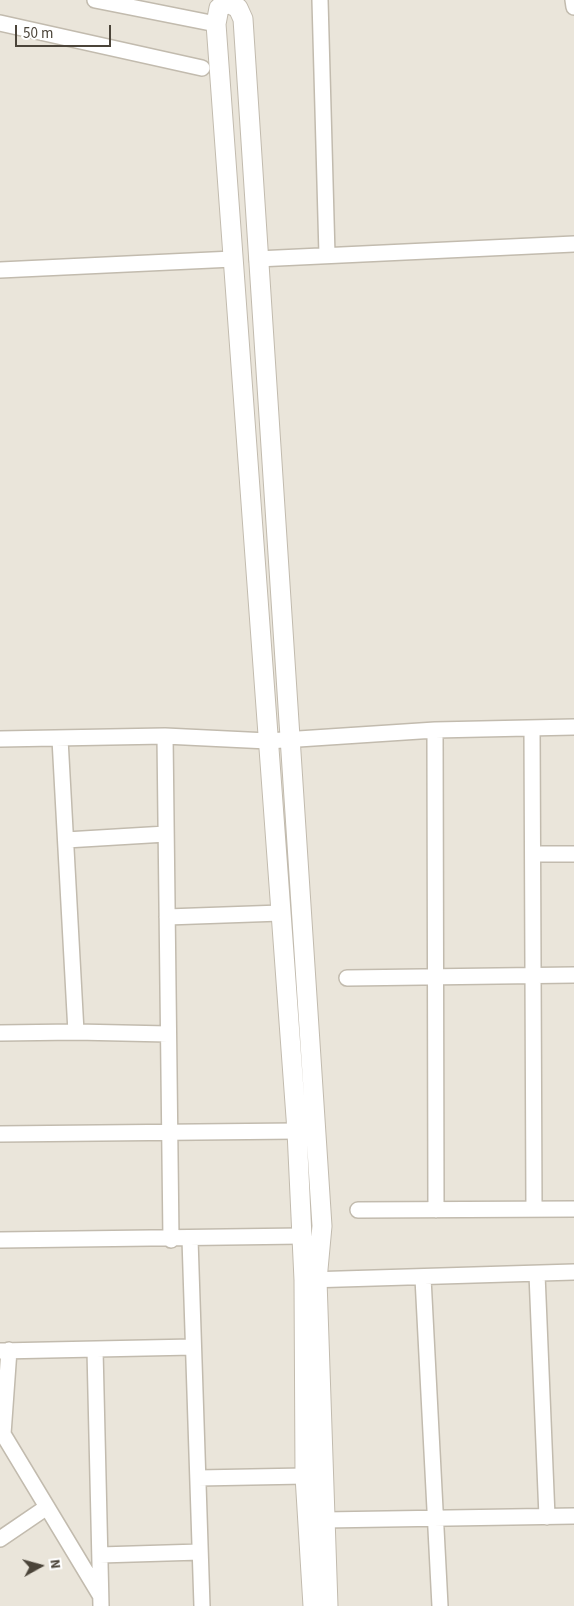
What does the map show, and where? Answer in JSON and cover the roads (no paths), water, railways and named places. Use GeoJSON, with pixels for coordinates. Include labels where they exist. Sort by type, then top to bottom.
{"type":"FeatureCollection","features":[{"type":"Feature","properties":{"kind":"street"},"geometry":{"type":"LineString","coordinates":[[95,0],[216,24]]}},
{"type":"Feature","properties":{"kind":"street"},"geometry":{"type":"LineString","coordinates":[[320,0],[326,255]]}},
{"type":"Feature","properties":{"kind":"street"},"geometry":{"type":"LineString","coordinates":[[573,0],[574,7]]}},
{"type":"Feature","properties":{"kind":"street"},"geometry":{"type":"LineString","coordinates":[[313,1606],[305,1476],[310,1280],[322,1226],[257,259],[243,19],[238,8],[228,3],[219,8],[216,24],[297,1131],[302,1236],[310,1280],[328,1606]]}},
{"type":"Feature","properties":{"kind":"street"},"geometry":{"type":"LineString","coordinates":[[0,23],[202,68]]}},
{"type":"Feature","properties":{"kind":"street"},"geometry":{"type":"LineString","coordinates":[[257,259],[574,244]]}},
{"type":"Feature","properties":{"kind":"street"},"geometry":{"type":"LineString","coordinates":[[0,270],[233,260]]}},
{"type":"Feature","properties":{"kind":"street"},"geometry":{"type":"LineString","coordinates":[[0,739],[165,736],[268,741],[435,730],[574,727]]}},
{"type":"Feature","properties":{"kind":"street"},"geometry":{"type":"LineString","coordinates":[[532,728],[534,1209]]}},
{"type":"Feature","properties":{"kind":"street"},"geometry":{"type":"LineString","coordinates":[[435,730],[436,1210]]}},
{"type":"Feature","properties":{"kind":"street"},"geometry":{"type":"LineString","coordinates":[[165,736],[170,1240]]}},
{"type":"Feature","properties":{"kind":"street"},"geometry":{"type":"LineString","coordinates":[[60,739],[76,1032]]}},
{"type":"Feature","properties":{"kind":"street"},"geometry":{"type":"LineString","coordinates":[[66,840],[166,834]]}},
{"type":"Feature","properties":{"kind":"street"},"geometry":{"type":"LineString","coordinates":[[533,854],[574,854]]}},
{"type":"Feature","properties":{"kind":"street"},"geometry":{"type":"LineString","coordinates":[[167,917],[281,913]]}},
{"type":"Feature","properties":{"kind":"street"},"geometry":{"type":"LineString","coordinates":[[347,978],[574,975]]}},
{"type":"Feature","properties":{"kind":"street"},"geometry":{"type":"LineString","coordinates":[[0,1033],[168,1034]]}},
{"type":"Feature","properties":{"kind":"street"},"geometry":{"type":"LineString","coordinates":[[0,1134],[297,1131]]}},
{"type":"Feature","properties":{"kind":"street"},"geometry":{"type":"LineString","coordinates":[[358,1210],[574,1209]]}},
{"type":"Feature","properties":{"kind":"street"},"geometry":{"type":"LineString","coordinates":[[0,1240],[170,1240],[302,1236]]}},
{"type":"Feature","properties":{"kind":"street"},"geometry":{"type":"LineString","coordinates":[[190,1239],[202,1606]]}},
{"type":"Feature","properties":{"kind":"street"},"geometry":{"type":"LineString","coordinates":[[310,1280],[574,1272]]}},
{"type":"Feature","properties":{"kind":"street"},"geometry":{"type":"LineString","coordinates":[[537,1274],[547,1517]]}},
{"type":"Feature","properties":{"kind":"street"},"geometry":{"type":"LineString","coordinates":[[424,1278],[440,1606]]}},
{"type":"Feature","properties":{"kind":"street"},"geometry":{"type":"LineString","coordinates":[[101,1601],[2,1432],[4,1350],[193,1347]]}},
{"type":"Feature","properties":{"kind":"street"},"geometry":{"type":"LineString","coordinates":[[95,1350],[101,1601]]}},
{"type":"Feature","properties":{"kind":"street"},"geometry":{"type":"LineString","coordinates":[[198,1478],[305,1476]]}},
{"type":"Feature","properties":{"kind":"street"},"geometry":{"type":"LineString","coordinates":[[0,1539],[47,1507]]}},
{"type":"Feature","properties":{"kind":"street"},"geometry":{"type":"LineString","coordinates":[[324,1520],[435,1520],[574,1516]]}},
{"type":"Feature","properties":{"kind":"street"},"geometry":{"type":"LineString","coordinates":[[100,1555],[200,1552]]}}]}
